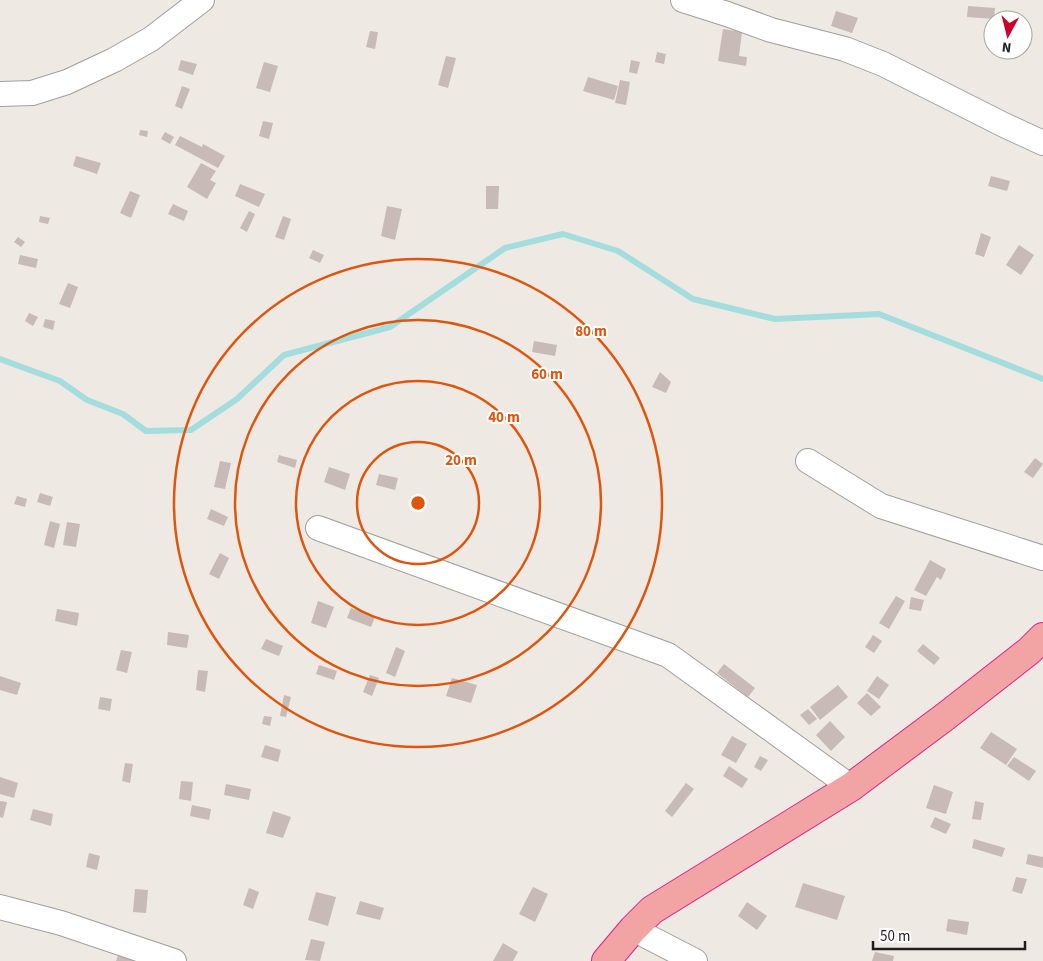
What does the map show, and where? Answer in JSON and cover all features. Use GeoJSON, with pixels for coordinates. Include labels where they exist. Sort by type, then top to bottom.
{"type":"FeatureCollection","features":[{"type":"Feature","properties":{"kind":"highway"},"geometry":{"type":"LineString","coordinates":[[606,961],[652,910],[851,787],[946,716],[1043,637]]}},
{"type":"Feature","properties":{"kind":"street"},"geometry":{"type":"LineString","coordinates":[[0,94],[32,93],[67,82],[114,60],[151,39],[202,0]]}},
{"type":"Feature","properties":{"kind":"street"},"geometry":{"type":"LineString","coordinates":[[683,0],[771,30],[845,50],[884,64],[1043,143]]}},
{"type":"Feature","properties":{"kind":"street"},"geometry":{"type":"LineString","coordinates":[[808,461],[881,506],[1043,558]]}},
{"type":"Feature","properties":{"kind":"street"},"geometry":{"type":"LineString","coordinates":[[318,528],[668,655],[851,787]]}},
{"type":"Feature","properties":{"kind":"street"},"geometry":{"type":"LineString","coordinates":[[0,907],[61,923],[174,961]]}},
{"type":"Feature","properties":{"kind":"street"},"geometry":{"type":"LineString","coordinates":[[633,929],[695,961]]}},
{"type":"Feature","properties":{"kind":"building"},"geometry":{"type":"Polygon","coordinates":[[[968,6],[995,8],[995,10],[983,10],[983,18],[967,17],[968,6]]]}},
{"type":"Feature","properties":{"kind":"building"},"geometry":{"type":"Polygon","coordinates":[[[836,11],[858,18],[852,33],[831,26],[836,11]]]}},
{"type":"Feature","properties":{"kind":"building"},"geometry":{"type":"Polygon","coordinates":[[[723,29],[742,32],[739,56],[747,57],[746,66],[718,61],[723,29]]]}},
{"type":"Feature","properties":{"kind":"building"},"geometry":{"type":"Polygon","coordinates":[[[370,31],[378,32],[375,49],[366,47],[370,31]]]}},
{"type":"Feature","properties":{"kind":"building"},"geometry":{"type":"Polygon","coordinates":[[[657,52],[666,54],[664,64],[655,62],[657,52]]]}},
{"type":"Feature","properties":{"kind":"building"},"geometry":{"type":"Polygon","coordinates":[[[446,56],[456,58],[448,88],[438,85],[446,56]]]}},
{"type":"Feature","properties":{"kind":"building"},"geometry":{"type":"Polygon","coordinates":[[[181,60],[197,64],[193,75],[178,70],[181,60]]]}},
{"type":"Feature","properties":{"kind":"building"},"geometry":{"type":"Polygon","coordinates":[[[631,60],[640,62],[637,74],[629,72],[631,60]]]}},
{"type":"Feature","properties":{"kind":"building"},"geometry":{"type":"Polygon","coordinates":[[[264,62],[278,66],[270,92],[256,88],[264,62]]]}},
{"type":"Feature","properties":{"kind":"building"},"geometry":{"type":"Polygon","coordinates":[[[588,77],[618,86],[614,100],[583,91],[588,77]]]}},
{"type":"Feature","properties":{"kind":"building"},"geometry":{"type":"Polygon","coordinates":[[[620,80],[630,82],[626,105],[615,103],[620,80]]]}},
{"type":"Feature","properties":{"kind":"building"},"geometry":{"type":"Polygon","coordinates":[[[182,86],[190,89],[182,109],[175,106],[182,86]]]}},
{"type":"Feature","properties":{"kind":"building"},"geometry":{"type":"Polygon","coordinates":[[[263,121],[273,123],[269,139],[259,136],[263,121]]]}},
{"type":"Feature","properties":{"kind":"building"},"geometry":{"type":"Polygon","coordinates":[[[140,130],[148,131],[147,137],[139,135],[140,130]]]}},
{"type":"Feature","properties":{"kind":"building"},"geometry":{"type":"Polygon","coordinates":[[[165,132],[174,137],[170,144],[161,139],[165,132]]]}},
{"type":"Feature","properties":{"kind":"building"},"geometry":{"type":"Polygon","coordinates":[[[180,136],[202,147],[203,144],[225,156],[218,168],[175,145],[180,136]]]}},
{"type":"Feature","properties":{"kind":"building"},"geometry":{"type":"Polygon","coordinates":[[[76,156],[101,163],[97,174],[73,166],[76,156]]]}},
{"type":"Feature","properties":{"kind":"building"},"geometry":{"type":"Polygon","coordinates":[[[201,163],[216,171],[210,180],[216,183],[207,199],[187,187],[201,163]]]}},
{"type":"Feature","properties":{"kind":"building"},"geometry":{"type":"Polygon","coordinates":[[[991,176],[1010,181],[1007,191],[988,186],[991,176]]]}},
{"type":"Feature","properties":{"kind":"building"},"geometry":{"type":"Polygon","coordinates":[[[240,184],[265,194],[259,207],[235,196],[240,184]]]}},
{"type":"Feature","properties":{"kind":"building"},"geometry":{"type":"Polygon","coordinates":[[[486,186],[499,186],[498,209],[486,209],[486,186]]]}},
{"type":"Feature","properties":{"kind":"building"},"geometry":{"type":"Polygon","coordinates":[[[130,191],[140,195],[131,218],[120,213],[130,191]]]}},
{"type":"Feature","properties":{"kind":"building"},"geometry":{"type":"Polygon","coordinates":[[[173,204],[188,211],[184,221],[168,214],[173,204]]]}},
{"type":"Feature","properties":{"kind":"building"},"geometry":{"type":"Polygon","coordinates":[[[387,206],[402,209],[395,240],[381,236],[387,206]]]}},
{"type":"Feature","properties":{"kind":"building"},"geometry":{"type":"Polygon","coordinates":[[[249,211],[255,214],[247,232],[240,228],[249,211]]]}},
{"type":"Feature","properties":{"kind":"building"},"geometry":{"type":"Polygon","coordinates":[[[40,216],[50,218],[48,224],[39,222],[40,216]]]}},
{"type":"Feature","properties":{"kind":"building"},"geometry":{"type":"Polygon","coordinates":[[[283,216],[291,219],[284,240],[275,237],[283,216]]]}},
{"type":"Feature","properties":{"kind":"building"},"geometry":{"type":"Polygon","coordinates":[[[981,233],[991,237],[984,257],[975,254],[981,233]]]}},
{"type":"Feature","properties":{"kind":"building"},"geometry":{"type":"Polygon","coordinates":[[[18,237],[25,242],[21,247],[14,242],[18,237]]]}},
{"type":"Feature","properties":{"kind":"building"},"geometry":{"type":"Polygon","coordinates":[[[1019,245],[1034,255],[1021,275],[1006,265],[1019,245]]]}},
{"type":"Feature","properties":{"kind":"building"},"geometry":{"type":"Polygon","coordinates":[[[313,250],[324,255],[320,263],[309,258],[313,250]]]}},
{"type":"Feature","properties":{"kind":"building"},"geometry":{"type":"Polygon","coordinates":[[[20,255],[38,259],[36,268],[18,264],[20,255]]]}},
{"type":"Feature","properties":{"kind":"building"},"geometry":{"type":"Polygon","coordinates":[[[68,283],[78,287],[70,308],[59,304],[68,283]]]}},
{"type":"Feature","properties":{"kind":"building"},"geometry":{"type":"Polygon","coordinates":[[[29,313],[38,317],[33,326],[25,321],[29,313]]]}},
{"type":"Feature","properties":{"kind":"building"},"geometry":{"type":"Polygon","coordinates":[[[45,319],[55,321],[53,330],[43,327],[45,319]]]}},
{"type":"Feature","properties":{"kind":"building"},"geometry":{"type":"Polygon","coordinates":[[[534,341],[557,345],[555,356],[532,352],[534,341]]]}},
{"type":"Feature","properties":{"kind":"building"},"geometry":{"type":"Polygon","coordinates":[[[660,372],[671,382],[666,393],[652,387],[660,372]]]}},
{"type":"Feature","properties":{"kind":"building"},"geometry":{"type":"Polygon","coordinates":[[[279,455],[297,460],[295,468],[277,462],[279,455]]]}},
{"type":"Feature","properties":{"kind":"building"},"geometry":{"type":"Polygon","coordinates":[[[1035,458],[1043,464],[1033,478],[1024,472],[1035,458]]]}},
{"type":"Feature","properties":{"kind":"building"},"geometry":{"type":"Polygon","coordinates":[[[220,461],[231,463],[225,489],[214,487],[220,461]]]}},
{"type":"Feature","properties":{"kind":"building"},"geometry":{"type":"Polygon","coordinates":[[[329,467],[350,474],[345,490],[324,482],[329,467]]]}},
{"type":"Feature","properties":{"kind":"building"},"geometry":{"type":"Polygon","coordinates":[[[379,474],[398,478],[395,490],[376,485],[379,474]]]}},
{"type":"Feature","properties":{"kind":"building"},"geometry":{"type":"Polygon","coordinates":[[[40,493],[53,497],[50,506],[37,502],[40,493]]]}},
{"type":"Feature","properties":{"kind":"building"},"geometry":{"type":"Polygon","coordinates":[[[17,496],[27,499],[25,507],[14,504],[17,496]]]}},
{"type":"Feature","properties":{"kind":"building"},"geometry":{"type":"Polygon","coordinates":[[[211,509],[228,517],[224,526],[207,519],[211,509]]]}},
{"type":"Feature","properties":{"kind":"building"},"geometry":{"type":"Polygon","coordinates":[[[50,521],[60,524],[54,548],[44,545],[50,521]]]}},
{"type":"Feature","properties":{"kind":"building"},"geometry":{"type":"Polygon","coordinates":[[[67,522],[80,524],[76,547],[63,545],[67,522]]]}},
{"type":"Feature","properties":{"kind":"building"},"geometry":{"type":"Polygon","coordinates":[[[220,553],[229,558],[219,579],[209,574],[220,553]]]}},
{"type":"Feature","properties":{"kind":"building"},"geometry":{"type":"Polygon","coordinates":[[[930,560],[946,569],[941,580],[937,577],[926,596],[914,590],[930,560]]]}},
{"type":"Feature","properties":{"kind":"building"},"geometry":{"type":"Polygon","coordinates":[[[896,596],[905,601],[889,629],[879,623],[896,596]]]}},
{"type":"Feature","properties":{"kind":"building"},"geometry":{"type":"Polygon","coordinates":[[[911,597],[924,600],[921,611],[909,609],[911,597]]]}},
{"type":"Feature","properties":{"kind":"building"},"geometry":{"type":"Polygon","coordinates":[[[318,601],[334,607],[326,628],[311,623],[318,601]]]}},
{"type":"Feature","properties":{"kind":"building"},"geometry":{"type":"Polygon","coordinates":[[[351,608],[375,617],[371,627],[347,618],[351,608]]]}},
{"type":"Feature","properties":{"kind":"building"},"geometry":{"type":"Polygon","coordinates":[[[57,609],[79,613],[77,626],[55,621],[57,609]]]}},
{"type":"Feature","properties":{"kind":"building"},"geometry":{"type":"Polygon","coordinates":[[[168,632],[189,635],[187,648],[167,645],[168,632]]]}},
{"type":"Feature","properties":{"kind":"building"},"geometry":{"type":"Polygon","coordinates":[[[873,635],[882,641],[874,653],[865,647],[873,635]]]}},
{"type":"Feature","properties":{"kind":"building"},"geometry":{"type":"Polygon","coordinates":[[[266,639],[283,646],[279,656],[261,649],[266,639]]]}},
{"type":"Feature","properties":{"kind":"building"},"geometry":{"type":"Polygon","coordinates":[[[923,644],[940,658],[934,665],[917,651],[923,644]]]}},
{"type":"Feature","properties":{"kind":"building"},"geometry":{"type":"Polygon","coordinates":[[[396,647],[405,651],[395,677],[386,673],[396,647]]]}},
{"type":"Feature","properties":{"kind":"building"},"geometry":{"type":"Polygon","coordinates":[[[121,650],[132,652],[127,673],[116,670],[121,650]]]}},
{"type":"Feature","properties":{"kind":"building"},"geometry":{"type":"Polygon","coordinates":[[[724,664],[755,688],[748,697],[717,673],[724,664]]]}},
{"type":"Feature","properties":{"kind":"building"},"geometry":{"type":"Polygon","coordinates":[[[319,665],[337,671],[334,680],[316,674],[319,665]]]}},
{"type":"Feature","properties":{"kind":"building"},"geometry":{"type":"Polygon","coordinates":[[[198,670],[208,671],[205,692],[196,690],[198,670]]]}},
{"type":"Feature","properties":{"kind":"building"},"geometry":{"type":"Polygon","coordinates":[[[370,675],[379,678],[372,696],[363,692],[370,675]]]}},
{"type":"Feature","properties":{"kind":"building"},"geometry":{"type":"Polygon","coordinates":[[[0,676],[21,683],[17,695],[0,690],[0,676]]]}},
{"type":"Feature","properties":{"kind":"building"},"geometry":{"type":"Polygon","coordinates":[[[877,676],[889,685],[879,699],[867,691],[877,676]]]}},
{"type":"Feature","properties":{"kind":"building"},"geometry":{"type":"Polygon","coordinates":[[[452,678],[477,685],[471,703],[446,696],[452,678]]]}},
{"type":"Feature","properties":{"kind":"building"},"geometry":{"type":"Polygon","coordinates":[[[838,685],[848,697],[820,720],[810,707],[838,685]]]}},
{"type":"Feature","properties":{"kind":"building"},"geometry":{"type":"Polygon","coordinates":[[[867,693],[881,707],[871,716],[857,703],[867,693]]]}},
{"type":"Feature","properties":{"kind":"building"},"geometry":{"type":"Polygon","coordinates":[[[284,695],[291,697],[286,717],[280,716],[284,695]]]}},
{"type":"Feature","properties":{"kind":"building"},"geometry":{"type":"Polygon","coordinates":[[[100,697],[112,699],[110,711],[98,709],[100,697]]]}},
{"type":"Feature","properties":{"kind":"building"},"geometry":{"type":"Polygon","coordinates":[[[808,709],[817,719],[809,725],[800,715],[808,709]]]}},
{"type":"Feature","properties":{"kind":"building"},"geometry":{"type":"Polygon","coordinates":[[[264,716],[272,717],[270,726],[262,724],[264,716]]]}},
{"type":"Feature","properties":{"kind":"building"},"geometry":{"type":"Polygon","coordinates":[[[830,721],[845,737],[831,751],[816,735],[830,721]]]}},
{"type":"Feature","properties":{"kind":"building"},"geometry":{"type":"Polygon","coordinates":[[[991,732],[1017,749],[1006,765],[980,748],[991,732]]]}},
{"type":"Feature","properties":{"kind":"building"},"geometry":{"type":"Polygon","coordinates":[[[732,736],[747,744],[736,763],[721,755],[732,736]]]}},
{"type":"Feature","properties":{"kind":"building"},"geometry":{"type":"Polygon","coordinates":[[[265,745],[281,750],[278,762],[261,757],[265,745]]]}},
{"type":"Feature","properties":{"kind":"building"},"geometry":{"type":"Polygon","coordinates":[[[760,756],[768,760],[761,771],[754,767],[760,756]]]}},
{"type":"Feature","properties":{"kind":"building"},"geometry":{"type":"Polygon","coordinates":[[[1014,757],[1036,771],[1029,781],[1007,766],[1014,757]]]}},
{"type":"Feature","properties":{"kind":"building"},"geometry":{"type":"Polygon","coordinates":[[[125,763],[133,764],[130,783],[122,781],[125,763]]]}},
{"type":"Feature","properties":{"kind":"building"},"geometry":{"type":"Polygon","coordinates":[[[729,766],[748,779],[742,788],[723,776],[729,766]]]}},
{"type":"Feature","properties":{"kind":"building"},"geometry":{"type":"Polygon","coordinates":[[[0,777],[18,783],[14,798],[0,794],[0,777]]]}},
{"type":"Feature","properties":{"kind":"building"},"geometry":{"type":"Polygon","coordinates":[[[181,781],[193,782],[191,801],[179,799],[181,781]]]}},
{"type":"Feature","properties":{"kind":"building"},"geometry":{"type":"Polygon","coordinates":[[[686,783],[694,789],[672,817],[665,811],[686,783]]]}},
{"type":"Feature","properties":{"kind":"building"},"geometry":{"type":"Polygon","coordinates":[[[226,784],[251,789],[249,800],[224,795],[226,784]]]}},
{"type":"Feature","properties":{"kind":"building"},"geometry":{"type":"Polygon","coordinates":[[[934,785],[953,792],[946,814],[926,808],[934,785]]]}},
{"type":"Feature","properties":{"kind":"building"},"geometry":{"type":"Polygon","coordinates":[[[0,801],[7,802],[3,818],[0,817],[0,801]]]}},
{"type":"Feature","properties":{"kind":"building"},"geometry":{"type":"Polygon","coordinates":[[[975,801],[984,803],[981,820],[972,819],[975,801]]]}},
{"type":"Feature","properties":{"kind":"building"},"geometry":{"type":"Polygon","coordinates":[[[192,805],[211,809],[209,820],[190,816],[192,805]]]}},
{"type":"Feature","properties":{"kind":"building"},"geometry":{"type":"Polygon","coordinates":[[[33,809],[53,814],[51,826],[30,820],[33,809]]]}},
{"type":"Feature","properties":{"kind":"building"},"geometry":{"type":"Polygon","coordinates":[[[273,811],[291,817],[283,838],[266,833],[273,811]]]}},
{"type":"Feature","properties":{"kind":"building"},"geometry":{"type":"Polygon","coordinates":[[[935,817],[951,824],[946,834],[930,827],[935,817]]]}},
{"type":"Feature","properties":{"kind":"building"},"geometry":{"type":"Polygon","coordinates":[[[974,839],[1005,848],[1002,857],[972,848],[974,839]]]}},
{"type":"Feature","properties":{"kind":"building"},"geometry":{"type":"Polygon","coordinates":[[[89,853],[100,856],[97,870],[86,867],[89,853]]]}},
{"type":"Feature","properties":{"kind":"building"},"geometry":{"type":"Polygon","coordinates":[[[1028,854],[1043,857],[1043,868],[1026,864],[1028,854]]]}},
{"type":"Feature","properties":{"kind":"building"},"geometry":{"type":"Polygon","coordinates":[[[1016,877],[1027,879],[1022,894],[1012,891],[1016,877]]]}},
{"type":"Feature","properties":{"kind":"building"},"geometry":{"type":"Polygon","coordinates":[[[803,883],[845,896],[837,920],[795,907],[803,883]]]}},
{"type":"Feature","properties":{"kind":"building"},"geometry":{"type":"Polygon","coordinates":[[[533,887],[548,894],[535,922],[519,914],[533,887]]]}},
{"type":"Feature","properties":{"kind":"building"},"geometry":{"type":"Polygon","coordinates":[[[249,888],[259,892],[253,909],[243,905],[249,888]]]}},
{"type":"Feature","properties":{"kind":"building"},"geometry":{"type":"Polygon","coordinates":[[[135,889],[148,890],[146,913],[133,912],[135,889]]]}},
{"type":"Feature","properties":{"kind":"building"},"geometry":{"type":"Polygon","coordinates":[[[316,892],[336,897],[328,926],[308,920],[316,892]]]}},
{"type":"Feature","properties":{"kind":"building"},"geometry":{"type":"Polygon","coordinates":[[[360,901],[384,908],[380,920],[356,914],[360,901]]]}},
{"type":"Feature","properties":{"kind":"building"},"geometry":{"type":"Polygon","coordinates":[[[747,902],[767,916],[757,930],[738,916],[747,902]]]}},
{"type":"Feature","properties":{"kind":"building"},"geometry":{"type":"Polygon","coordinates":[[[948,919],[969,922],[967,935],[946,931],[948,919]]]}},
{"type":"Feature","properties":{"kind":"building"},"geometry":{"type":"Polygon","coordinates":[[[311,939],[325,942],[320,961],[305,960],[311,939]]]}},
{"type":"Feature","properties":{"kind":"building"},"geometry":{"type":"Polygon","coordinates":[[[503,943],[518,952],[513,961],[493,961],[503,943]]]}},
{"type":"Feature","properties":{"kind":"building"},"geometry":{"type":"Polygon","coordinates":[[[875,952],[894,956],[893,961],[872,961],[875,952]]]}},
{"type":"Feature","properties":{"kind":"building"},"geometry":{"type":"Polygon","coordinates":[[[119,953],[137,959],[136,961],[116,961],[119,953]]]}},
{"type":"Feature","properties":{"kind":"waterway"},"geometry":{"type":"LineString","coordinates":[[0,359],[60,381],[87,400],[123,414],[146,431],[191,430],[237,399],[284,355],[390,327],[505,248],[563,234],[618,251],[693,299],[775,319],[879,314],[1043,379]]}}]}
